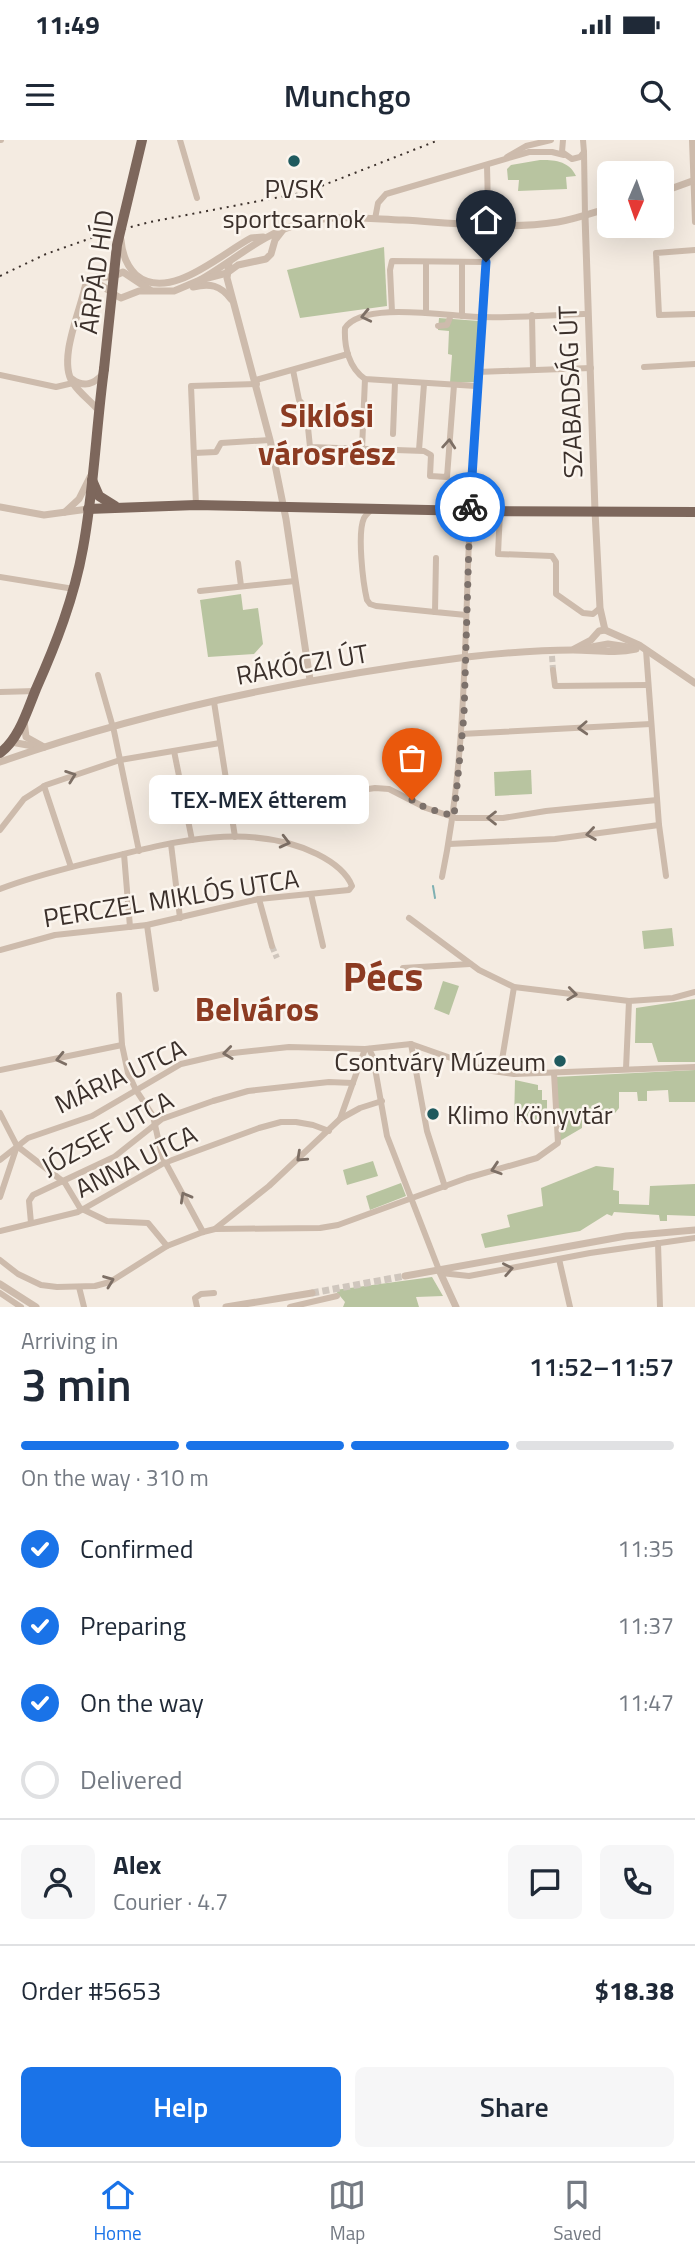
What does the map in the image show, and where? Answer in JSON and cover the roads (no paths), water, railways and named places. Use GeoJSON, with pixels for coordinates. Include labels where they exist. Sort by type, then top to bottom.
{"type":"FeatureCollection","features":[{"type":"Feature","properties":{"kind":"main road","name":"ÁRPÁD HÍD"},"geometry":{"type":"LineString","coordinates":[[11,742],[24,719],[60,633],[74,589],[86,530],[115,257],[142,140]]}},
{"type":"Feature","properties":{"kind":"main road"},"geometry":{"type":"LineString","coordinates":[[91,476],[99,496],[116,507]]}},
{"type":"Feature","properties":{"kind":"main road"},"geometry":{"type":"LineString","coordinates":[[88,509],[196,505],[500,512],[695,512]]}},
{"type":"Feature","properties":{"kind":"main road"},"geometry":{"type":"LineString","coordinates":[[86,530],[99,516],[116,507]]}},
{"type":"Feature","properties":{"kind":"main road","name":"RÁKÓCZI ÚT"},"geometry":{"type":"LineString","coordinates":[[1,758],[11,742]]}},
{"type":"Feature","properties":{"kind":"street"},"geometry":{"type":"LineString","coordinates":[[180,140],[197,198]]}},
{"type":"Feature","properties":{"kind":"street"},"geometry":{"type":"LineString","coordinates":[[506,159],[526,146],[551,140]]}},
{"type":"Feature","properties":{"kind":"street"},"geometry":{"type":"LineString","coordinates":[[563,140],[561,149],[580,166],[585,175]]}},
{"type":"Feature","properties":{"kind":"street","name":"SZABADSÁG ÚT"},"geometry":{"type":"LineString","coordinates":[[583,140],[601,633]]}},
{"type":"Feature","properties":{"kind":"street"},"geometry":{"type":"LineString","coordinates":[[692,140],[695,222]]}},
{"type":"Feature","properties":{"kind":"street"},"geometry":{"type":"LineString","coordinates":[[375,219],[378,203],[386,194],[538,151],[578,158],[584,152]]}},
{"type":"Feature","properties":{"kind":"street"},"geometry":{"type":"LineString","coordinates":[[442,877],[454,816],[464,715],[470,511],[489,224],[487,166]]}},
{"type":"Feature","properties":{"kind":"street"},"geometry":{"type":"LineString","coordinates":[[674,188],[694,181]]}},
{"type":"Feature","properties":{"kind":"street"},"geometry":{"type":"LineString","coordinates":[[182,289],[229,263],[264,237],[317,220],[539,224],[597,212]]}},
{"type":"Feature","properties":{"kind":"street"},"geometry":{"type":"LineString","coordinates":[[200,280],[227,275],[238,265],[266,259],[276,237],[285,229]]}},
{"type":"Feature","properties":{"kind":"street"},"geometry":{"type":"LineString","coordinates":[[121,232],[122,252],[129,265],[137,275],[149,282],[161,284],[176,281],[251,238],[264,237]]}},
{"type":"Feature","properties":{"kind":"street"},"geometry":{"type":"LineString","coordinates":[[264,237],[273,248]]}},
{"type":"Feature","properties":{"kind":"street"},"geometry":{"type":"LineString","coordinates":[[695,250],[656,253],[659,315],[695,314]]}},
{"type":"Feature","properties":{"kind":"street"},"geometry":{"type":"LineString","coordinates":[[392,312],[390,262],[486,262]]}},
{"type":"Feature","properties":{"kind":"street"},"geometry":{"type":"LineString","coordinates":[[426,262],[426,313]]}},
{"type":"Feature","properties":{"kind":"street"},"geometry":{"type":"LineString","coordinates":[[461,316],[463,262]]}},
{"type":"Feature","properties":{"kind":"street"},"geometry":{"type":"LineString","coordinates":[[229,263],[227,275],[256,382],[283,506],[310,680]]}},
{"type":"Feature","properties":{"kind":"street"},"geometry":{"type":"LineString","coordinates":[[99,411],[71,380],[66,366],[86,283],[91,279],[112,277],[119,272],[125,272],[134,281],[152,291]]}},
{"type":"Feature","properties":{"kind":"street"},"geometry":{"type":"LineString","coordinates":[[110,289],[112,277]]}},
{"type":"Feature","properties":{"kind":"street"},"geometry":{"type":"LineString","coordinates":[[131,294],[134,281]]}},
{"type":"Feature","properties":{"kind":"street"},"geometry":{"type":"LineString","coordinates":[[85,289],[92,284],[99,284],[110,289],[119,298],[139,291],[164,292],[216,285],[235,304]]}},
{"type":"Feature","properties":{"kind":"street"},"geometry":{"type":"LineString","coordinates":[[477,386],[365,379],[356,370],[348,354],[345,331],[350,321],[358,317],[392,312],[483,317],[584,314]]}},
{"type":"Feature","properties":{"kind":"street"},"geometry":{"type":"LineString","coordinates":[[438,326],[447,325],[451,315]]}},
{"type":"Feature","properties":{"kind":"street"},"geometry":{"type":"LineString","coordinates":[[532,315],[533,370]]}},
{"type":"Feature","properties":{"kind":"street"},"geometry":{"type":"LineString","coordinates":[[196,505],[191,386],[256,382],[348,354]]}},
{"type":"Feature","properties":{"kind":"street"},"geometry":{"type":"LineString","coordinates":[[645,367],[695,365]]}},
{"type":"Feature","properties":{"kind":"street"},"geometry":{"type":"LineString","coordinates":[[478,372],[591,368]]}},
{"type":"Feature","properties":{"kind":"street"},"geometry":{"type":"LineString","coordinates":[[293,370],[299,400],[306,408],[310,447],[427,451],[431,455],[430,476],[447,477],[454,385]]}},
{"type":"Feature","properties":{"kind":"street"},"geometry":{"type":"LineString","coordinates":[[0,375],[56,387],[71,380],[84,385],[96,381],[103,371]]}},
{"type":"Feature","properties":{"kind":"street"},"geometry":{"type":"LineString","coordinates":[[362,449],[365,379]]}},
{"type":"Feature","properties":{"kind":"street"},"geometry":{"type":"LineString","coordinates":[[393,434],[396,382]]}},
{"type":"Feature","properties":{"kind":"street"},"geometry":{"type":"LineString","coordinates":[[419,450],[424,384]]}},
{"type":"Feature","properties":{"kind":"street"},"geometry":{"type":"LineString","coordinates":[[194,453],[216,452],[221,443],[270,440]]}},
{"type":"Feature","properties":{"kind":"street"},"geometry":{"type":"LineString","coordinates":[[61,514],[77,502],[91,476]]}},
{"type":"Feature","properties":{"kind":"street"},"geometry":{"type":"LineString","coordinates":[[0,507],[44,515],[88,509]]}},
{"type":"Feature","properties":{"kind":"street"},"geometry":{"type":"LineString","coordinates":[[354,509],[363,520]]}},
{"type":"Feature","properties":{"kind":"street"},"geometry":{"type":"LineString","coordinates":[[372,510],[363,520],[361,559],[364,589],[370,604],[466,615]]}},
{"type":"Feature","properties":{"kind":"street"},"geometry":{"type":"LineString","coordinates":[[500,512],[498,554],[552,556],[556,562],[556,594],[583,613],[593,614],[600,608]]}},
{"type":"Feature","properties":{"kind":"street"},"geometry":{"type":"LineString","coordinates":[[435,612],[436,558]]}},
{"type":"Feature","properties":{"kind":"street"},"geometry":{"type":"LineString","coordinates":[[238,563],[241,586]]}},
{"type":"Feature","properties":{"kind":"street"},"geometry":{"type":"LineString","coordinates":[[0,577],[74,589]]}},
{"type":"Feature","properties":{"kind":"street"},"geometry":{"type":"LineString","coordinates":[[200,591],[295,581]]}},
{"type":"Feature","properties":{"kind":"street"},"geometry":{"type":"LineString","coordinates":[[599,645],[601,633],[610,637],[608,643]]}},
{"type":"Feature","properties":{"kind":"street","name":"RÁKÓCZI ÚT"},"geometry":{"type":"LineString","coordinates":[[575,650],[601,633],[646,650],[695,683]]}},
{"type":"Feature","properties":{"kind":"street","name":"RÁKÓCZI ÚT"},"geometry":{"type":"LineString","coordinates":[[1,758],[112,726],[310,680],[466,657],[551,653],[608,643],[646,650]]}},
{"type":"Feature","properties":{"kind":"street","name":"RÁKÓCZI ÚT"},"geometry":{"type":"LineString","coordinates":[[575,650],[619,652],[636,649]]}},
{"type":"Feature","properties":{"kind":"street"},"geometry":{"type":"LineString","coordinates":[[646,650],[659,825],[666,876]]}},
{"type":"Feature","properties":{"kind":"street"},"geometry":{"type":"LineString","coordinates":[[553,670],[555,686],[648,685]]}},
{"type":"Feature","properties":{"kind":"street"},"geometry":{"type":"LineString","coordinates":[[98,676],[120,760],[139,851]]}},
{"type":"Feature","properties":{"kind":"street"},"geometry":{"type":"LineString","coordinates":[[0,692],[36,691]]}},
{"type":"Feature","properties":{"kind":"street"},"geometry":{"type":"LineString","coordinates":[[0,890],[37,876],[124,854],[191,840],[235,837],[214,702]]}},
{"type":"Feature","properties":{"kind":"street"},"geometry":{"type":"LineString","coordinates":[[24,719],[26,737],[44,747]]}},
{"type":"Feature","properties":{"kind":"street"},"geometry":{"type":"LineString","coordinates":[[461,734],[651,724]]}},
{"type":"Feature","properties":{"kind":"street"},"geometry":{"type":"LineString","coordinates":[[11,742],[17,750],[24,753]]}},
{"type":"Feature","properties":{"kind":"street","name":"RÁKÓCZI ÚT"},"geometry":{"type":"LineString","coordinates":[[11,742],[44,747]]}},
{"type":"Feature","properties":{"kind":"street"},"geometry":{"type":"LineString","coordinates":[[0,830],[24,799],[44,786],[120,760],[220,743]]}},
{"type":"Feature","properties":{"kind":"street"},"geometry":{"type":"LineString","coordinates":[[174,751],[191,840]]}},
{"type":"Feature","properties":{"kind":"street"},"geometry":{"type":"LineString","coordinates":[[44,786],[71,867]]}},
{"type":"Feature","properties":{"kind":"street"},"geometry":{"type":"LineString","coordinates":[[335,794],[375,788],[389,789],[426,808],[454,816],[503,818],[657,800]]}},
{"type":"Feature","properties":{"kind":"street"},"geometry":{"type":"LineString","coordinates":[[449,844],[555,839],[659,825]]}},
{"type":"Feature","properties":{"kind":"street","name":"PERCZEL MIKLÓS UTCA"},"geometry":{"type":"LineString","coordinates":[[0,950],[55,935],[147,925],[259,899],[349,890],[351,883],[340,869],[292,843],[235,837]]}},
{"type":"Feature","properties":{"kind":"street"},"geometry":{"type":"LineString","coordinates":[[171,844],[180,918]]}},
{"type":"Feature","properties":{"kind":"street"},"geometry":{"type":"LineString","coordinates":[[124,854],[130,927]]}},
{"type":"Feature","properties":{"kind":"street"},"geometry":{"type":"LineString","coordinates":[[311,894],[323,946]]}},
{"type":"Feature","properties":{"kind":"street"},"geometry":{"type":"LineString","coordinates":[[259,899],[272,946]]}},
{"type":"Feature","properties":{"kind":"street"},"geometry":{"type":"LineString","coordinates":[[408,918],[470,964],[514,987],[629,1002],[673,998],[695,992]]}},
{"type":"Feature","properties":{"kind":"street"},"geometry":{"type":"LineString","coordinates":[[147,925],[156,989]]}},
{"type":"Feature","properties":{"kind":"street"},"geometry":{"type":"LineString","coordinates":[[403,968],[470,964]]}},
{"type":"Feature","properties":{"kind":"street"},"geometry":{"type":"LineString","coordinates":[[500,1072],[514,987]]}},
{"type":"Feature","properties":{"kind":"street"},"geometry":{"type":"LineString","coordinates":[[119,995],[122,1045],[128,1073],[156,1123],[165,1162],[203,1232]]}},
{"type":"Feature","properties":{"kind":"street"},"geometry":{"type":"LineString","coordinates":[[626,1069],[629,1002]]}},
{"type":"Feature","properties":{"kind":"street"},"geometry":{"type":"LineString","coordinates":[[444,1187],[427,1131],[411,1044],[485,1070],[518,1074],[695,1067]]}},
{"type":"Feature","properties":{"kind":"street","name":"MÁRIA UTCA"},"geometry":{"type":"LineString","coordinates":[[0,1160],[37,1134],[92,1116],[181,1064],[212,1055],[289,1047],[367,1049],[411,1044]]}},
{"type":"Feature","properties":{"kind":"street"},"geometry":{"type":"LineString","coordinates":[[0,1070],[122,1045]]}},
{"type":"Feature","properties":{"kind":"street"},"geometry":{"type":"LineString","coordinates":[[340,1119],[367,1049],[373,1054],[387,1136],[456,1307]]}},
{"type":"Feature","properties":{"kind":"street"},"geometry":{"type":"LineString","coordinates":[[0,1260],[18,1274],[41,1284],[79,1287],[110,1282],[167,1246],[203,1232],[215,1229],[332,1227],[410,1198],[537,1158],[558,1143],[554,1073]]}},
{"type":"Feature","properties":{"kind":"street","name":"JÓZSEF UTCA"},"geometry":{"type":"LineString","coordinates":[[31,1223],[30,1198],[114,1157],[156,1123],[236,1093],[329,1082],[353,1083]]}},
{"type":"Feature","properties":{"kind":"street"},"geometry":{"type":"LineString","coordinates":[[215,1229],[269,1186],[340,1119],[360,1108],[382,1101]]}},
{"type":"Feature","properties":{"kind":"street"},"geometry":{"type":"LineString","coordinates":[[0,1113],[17,1146],[63,1181],[83,1209],[107,1221],[148,1223],[167,1246]]}},
{"type":"Feature","properties":{"kind":"street","name":"ANNA UTCA"},"geometry":{"type":"LineString","coordinates":[[0,1231],[83,1209],[165,1162],[281,1122],[305,1123],[329,1131]]}},
{"type":"Feature","properties":{"kind":"street"},"geometry":{"type":"LineString","coordinates":[[0,1197],[17,1146]]}},
{"type":"Feature","properties":{"kind":"street"},"geometry":{"type":"LineString","coordinates":[[405,1276],[626,1236],[695,1230]]}},
{"type":"Feature","properties":{"kind":"street"},"geometry":{"type":"LineString","coordinates":[[440,1271],[469,1276],[695,1238]]}},
{"type":"Feature","properties":{"kind":"street"},"geometry":{"type":"LineString","coordinates":[[658,1243],[660,1307]]}},
{"type":"Feature","properties":{"kind":"street"},"geometry":{"type":"LineString","coordinates":[[559,1259],[570,1307]]}},
{"type":"Feature","properties":{"kind":"street"},"geometry":{"type":"LineString","coordinates":[[0,1284],[36,1307]]}},
{"type":"Feature","properties":{"kind":"street"},"geometry":{"type":"LineString","coordinates":[[79,1287],[84,1307]]}},
{"type":"Feature","properties":{"kind":"street"},"geometry":{"type":"LineString","coordinates":[[0,1293],[21,1307]]}},
{"type":"Feature","properties":{"kind":"street"},"geometry":{"type":"LineString","coordinates":[[197,1307],[195,1298],[201,1294],[214,1293]]}},
{"type":"Feature","properties":{"kind":"street"},"geometry":{"type":"LineString","coordinates":[[226,1307],[278,1303],[312,1293]]}},
{"type":"Feature","properties":{"kind":"street"},"geometry":{"type":"LineString","coordinates":[[290,1307],[337,1296]]}},
{"type":"Feature","properties":{"kind":"waterway"},"geometry":{"type":"LineString","coordinates":[[433,886],[435,898]]}},
{"type":"Feature","properties":{"kind":"tunnel"},"geometry":{"type":"LineString","coordinates":[[552,656],[553,670]]}},
{"type":"Feature","properties":{"kind":"tunnel"},"geometry":{"type":"LineString","coordinates":[[272,946],[277,958]]}},
{"type":"Feature","properties":{"kind":"tunnel"},"geometry":{"type":"LineString","coordinates":[[312,1293],[405,1276]]}},
{"type":"Feature","properties":{"kind":"railway"},"geometry":{"type":"LineString","coordinates":[[0,276],[46,254],[97,236],[150,222],[306,192],[439,140]]}},
{"type":"Feature","properties":{"kind":"place","name":"PVSK sportcsarnok"},"geometry":{"type":"Point","coordinates":[294,161]}},
{"type":"Feature","properties":{"kind":"place","name":"TEX-MEX étterem"},"geometry":{"type":"Point","coordinates":[412,800]}},
{"type":"Feature","properties":{"kind":"place","name":"Csontváry Múzeum"},"geometry":{"type":"Point","coordinates":[560,1061]}},
{"type":"Feature","properties":{"kind":"place","name":"Klimo Könyvtár"},"geometry":{"type":"Point","coordinates":[433,1114]}},
{"type":"Feature","properties":{"kind":"district","name":"Siklósi városrész"},"geometry":{"type":"Point","coordinates":[327,434]}},
{"type":"Feature","properties":{"kind":"district","name":"Pécs"},"geometry":{"type":"Point","coordinates":[383,976]}},
{"type":"Feature","properties":{"kind":"district","name":"Belváros"},"geometry":{"type":"Point","coordinates":[257,1009]}}]}
